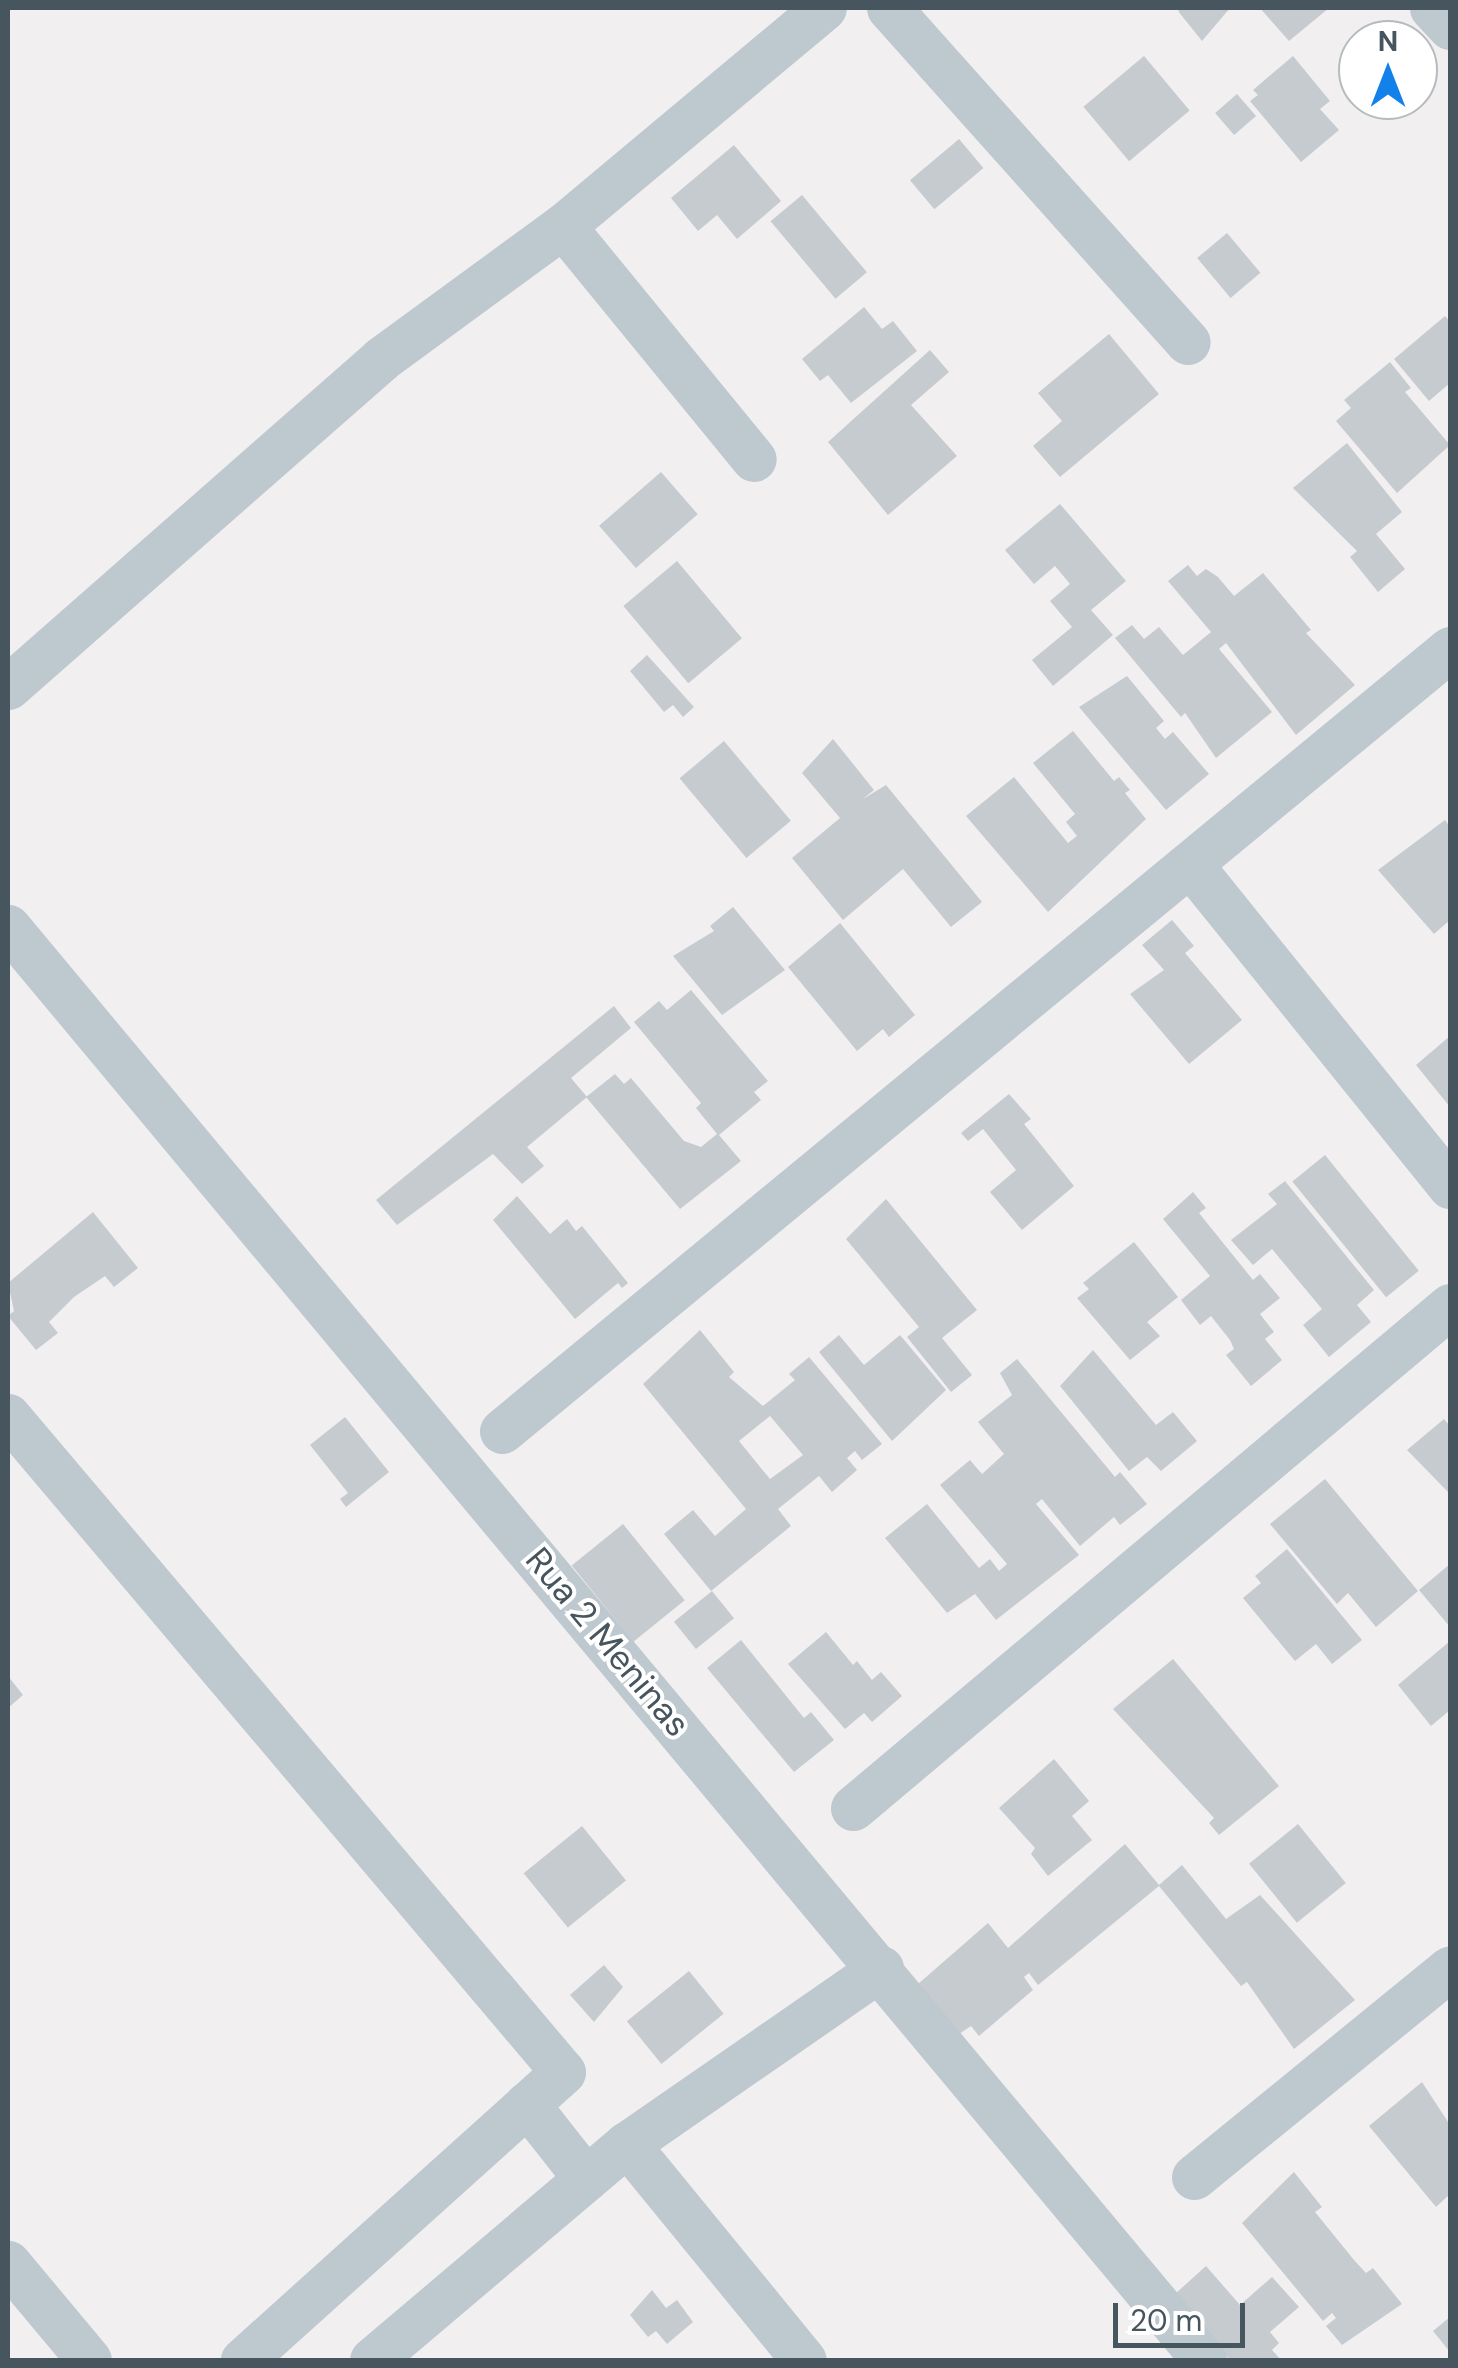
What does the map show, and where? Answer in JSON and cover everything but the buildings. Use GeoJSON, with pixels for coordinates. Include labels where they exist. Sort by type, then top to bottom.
{"type":"FeatureCollection","features":[{"type":"Feature","properties":{"kind":"street"},"geometry":{"type":"LineString","coordinates":[[8,686],[381,359],[563,226],[824,8]]}},
{"type":"Feature","properties":{"kind":"street"},"geometry":{"type":"LineString","coordinates":[[890,8],[1188,342]]}},
{"type":"Feature","properties":{"kind":"street"},"geometry":{"type":"LineString","coordinates":[[1432,8],[1450,27]]}},
{"type":"Feature","properties":{"kind":"street"},"geometry":{"type":"LineString","coordinates":[[563,226],[754,459]]}},
{"type":"Feature","properties":{"kind":"street"},"geometry":{"type":"LineString","coordinates":[[502,1431],[1450,649]]}},
{"type":"Feature","properties":{"kind":"street"},"geometry":{"type":"LineString","coordinates":[[1190,864],[1450,1186]]}},
{"type":"Feature","properties":{"kind":"street","name":"Rua 2 Meninas"},"geometry":{"type":"LineString","coordinates":[[8,927],[881,1968],[1204,2360]]}},
{"type":"Feature","properties":{"kind":"street"},"geometry":{"type":"LineString","coordinates":[[853,1808],[1450,1306]]}},
{"type":"Feature","properties":{"kind":"street"},"geometry":{"type":"LineString","coordinates":[[8,1416],[563,2072],[243,2360]]}},
{"type":"Feature","properties":{"kind":"street"},"geometry":{"type":"LineString","coordinates":[[372,2360],[627,2144],[881,1968]]}},
{"type":"Feature","properties":{"kind":"street"},"geometry":{"type":"LineString","coordinates":[[1194,2176],[1450,1968]]}},
{"type":"Feature","properties":{"kind":"street"},"geometry":{"type":"LineString","coordinates":[[526,2104],[586,2180]]}},
{"type":"Feature","properties":{"kind":"street"},"geometry":{"type":"LineString","coordinates":[[627,2144],[804,2360]]}},
{"type":"Feature","properties":{"kind":"street"},"geometry":{"type":"LineString","coordinates":[[8,2262],[89,2360]]}}]}
